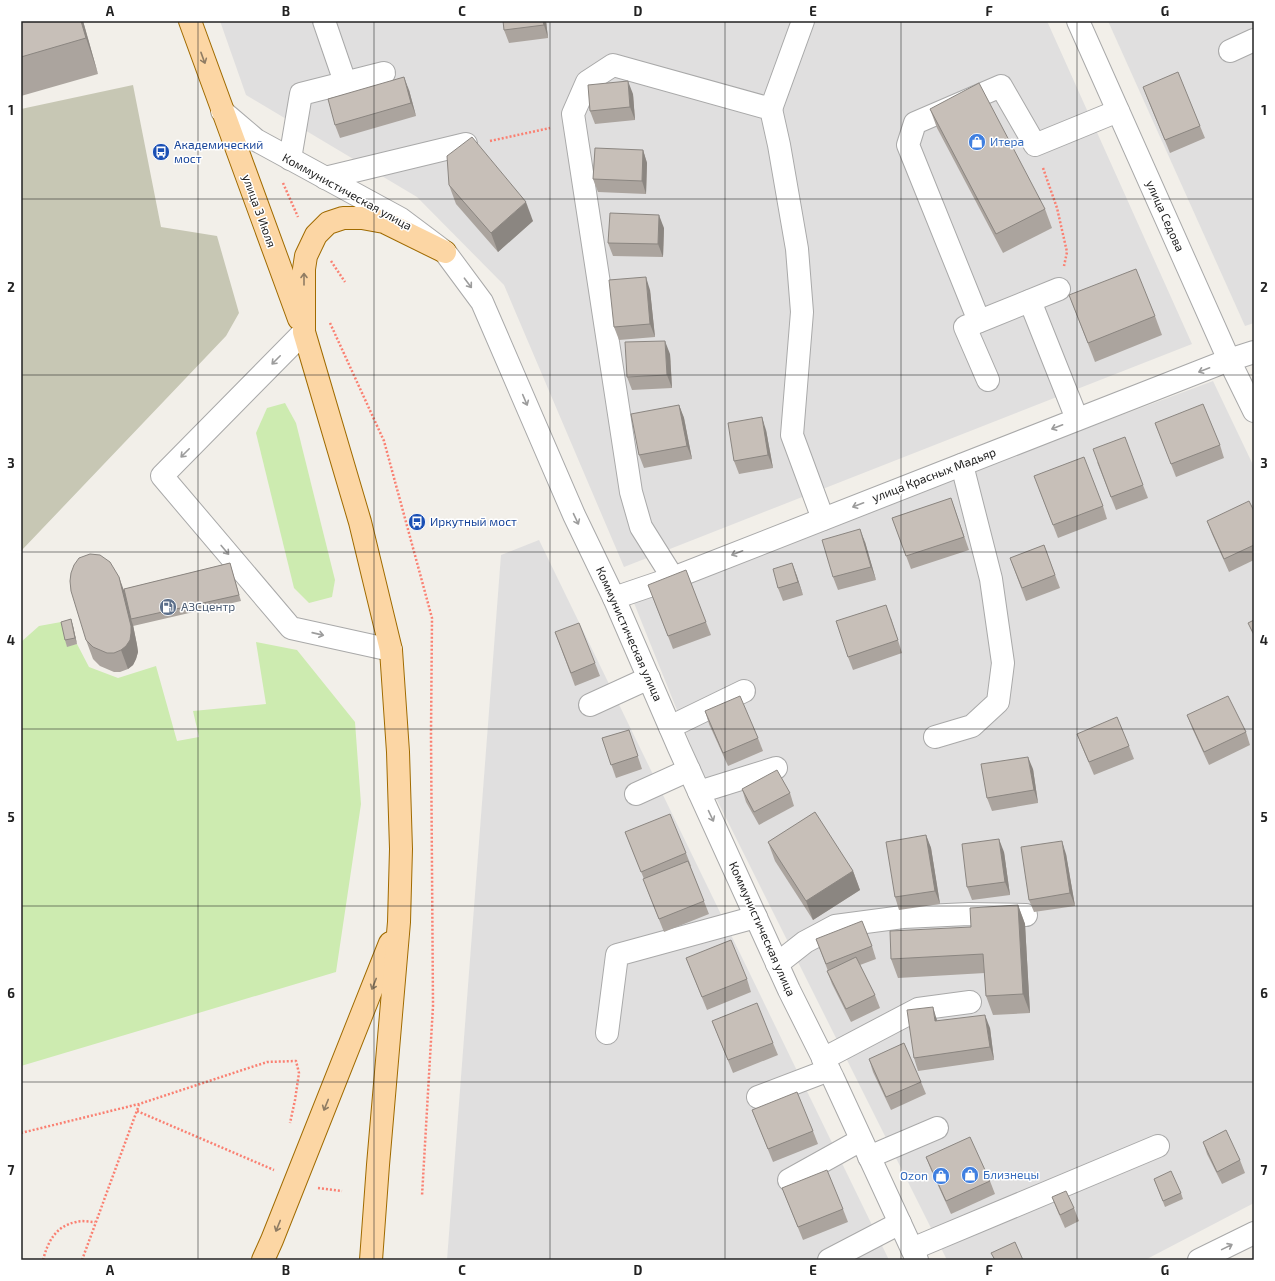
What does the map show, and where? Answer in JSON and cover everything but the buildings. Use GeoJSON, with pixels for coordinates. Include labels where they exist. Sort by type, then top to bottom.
{"type":"FeatureCollection","features":[{"type":"Feature","properties":{"kind":"main road","name":"улица 3 Июля"},"geometry":{"type":"LineString","coordinates":[[190,21],[304,332]]}},
{"type":"Feature","properties":{"kind":"main road"},"geometry":{"type":"LineString","coordinates":[[371,1260],[399,922],[401,849],[398,760],[391,650],[360,522],[304,332],[304,262],[314,238],[320,230],[328,223],[337,219],[351,217],[374,219],[394,226],[445,252]]}},
{"type":"Feature","properties":{"kind":"main road"},"geometry":{"type":"LineString","coordinates":[[263,1260],[399,922]]}},
{"type":"Feature","properties":{"kind":"street"},"geometry":{"type":"LineString","coordinates":[[324,21],[345,82]]}},
{"type":"Feature","properties":{"kind":"street"},"geometry":{"type":"LineString","coordinates":[[803,21],[771,109],[779,145],[797,249],[802,312],[792,435],[823,519]]}},
{"type":"Feature","properties":{"kind":"street","name":"улица Седова"},"geometry":{"type":"LineString","coordinates":[[1078,21],[1229,360],[1254,411]]}},
{"type":"Feature","properties":{"kind":"street"},"geometry":{"type":"LineString","coordinates":[[1230,51],[1254,40]]}},
{"type":"Feature","properties":{"kind":"street"},"geometry":{"type":"LineString","coordinates":[[673,578],[641,528],[631,492],[573,114],[587,82],[613,65],[771,109]]}},
{"type":"Feature","properties":{"kind":"street"},"geometry":{"type":"LineString","coordinates":[[290,159],[301,94],[384,73]]}},
{"type":"Feature","properties":{"kind":"street"},"geometry":{"type":"LineString","coordinates":[[979,321],[908,145],[915,123],[1001,86],[1035,145],[1118,111]]}},
{"type":"Feature","properties":{"kind":"street","name":"Коммунистическая улица"},"geometry":{"type":"LineString","coordinates":[[222,111],[256,140],[401,219],[445,252],[482,302],[574,516],[614,598],[648,678],[777,964],[914,1254]]}},
{"type":"Feature","properties":{"kind":"street"},"geometry":{"type":"LineString","coordinates":[[325,178],[475,143]]}},
{"type":"Feature","properties":{"kind":"street"},"geometry":{"type":"LineString","coordinates":[[988,380],[965,327],[1058,289]]}},
{"type":"Feature","properties":{"kind":"street"},"geometry":{"type":"LineString","coordinates":[[1030,301],[1077,419]]}},
{"type":"Feature","properties":{"kind":"street"},"geometry":{"type":"LineString","coordinates":[[304,332],[162,476],[291,628],[391,650]]}},
{"type":"Feature","properties":{"kind":"street","name":"улица Красных Мадьяр"},"geometry":{"type":"LineString","coordinates":[[614,598],[673,578],[1077,419],[1229,360],[1254,352]]}},
{"type":"Feature","properties":{"kind":"street"},"geometry":{"type":"LineString","coordinates":[[935,738],[972,726],[998,702],[1003,663],[991,579],[962,464]]}},
{"type":"Feature","properties":{"kind":"street"},"geometry":{"type":"LineString","coordinates":[[590,704],[648,678]]}},
{"type":"Feature","properties":{"kind":"street"},"geometry":{"type":"LineString","coordinates":[[670,727],[744,691]]}},
{"type":"Feature","properties":{"kind":"street"},"geometry":{"type":"LineString","coordinates":[[699,792],[776,768]]}},
{"type":"Feature","properties":{"kind":"street"},"geometry":{"type":"LineString","coordinates":[[636,794],[689,770]]}},
{"type":"Feature","properties":{"kind":"street"},"geometry":{"type":"LineString","coordinates":[[777,964],[805,942],[835,926],[903,917],[969,914],[1026,915]]}},
{"type":"Feature","properties":{"kind":"street"},"geometry":{"type":"LineString","coordinates":[[607,1033],[618,955],[756,917]]}},
{"type":"Feature","properties":{"kind":"street"},"geometry":{"type":"LineString","coordinates":[[758,1097],[826,1065],[918,1009],[970,1002]]}},
{"type":"Feature","properties":{"kind":"street"},"geometry":{"type":"LineString","coordinates":[[789,1180],[865,1148],[937,1128]]}},
{"type":"Feature","properties":{"kind":"street"},"geometry":{"type":"LineString","coordinates":[[914,1254],[1158,1146]]}},
{"type":"Feature","properties":{"kind":"street"},"geometry":{"type":"LineString","coordinates":[[829,1260],[900,1223]]}},
{"type":"Feature","properties":{"kind":"street"},"geometry":{"type":"LineString","coordinates":[[1200,1260],[1254,1233]]}},
{"type":"Feature","properties":{"kind":"path"},"geometry":{"type":"LineString","coordinates":[[475,143],[575,122]]}},
{"type":"Feature","properties":{"kind":"path"},"geometry":{"type":"LineString","coordinates":[[1035,145],[1057,208],[1067,252],[1058,289]]}},
{"type":"Feature","properties":{"kind":"path"},"geometry":{"type":"LineString","coordinates":[[282,180],[299,219]]}},
{"type":"Feature","properties":{"kind":"path"},"geometry":{"type":"LineString","coordinates":[[328,257],[345,282]]}},
{"type":"Feature","properties":{"kind":"path"},"geometry":{"type":"LineString","coordinates":[[21,1133],[139,1104],[267,1062],[296,1060],[299,1073],[289,1129]]}},
{"type":"Feature","properties":{"kind":"path"},"geometry":{"type":"LineString","coordinates":[[82,1260],[139,1104]]}},
{"type":"Feature","properties":{"kind":"path"},"geometry":{"type":"LineString","coordinates":[[137,1111],[279,1172]]}},
{"type":"Feature","properties":{"kind":"path"},"geometry":{"type":"LineString","coordinates":[[312,1187],[342,1191]]}},
{"type":"Feature","properties":{"kind":"path"},"geometry":{"type":"LineString","coordinates":[[43,1260],[53,1234],[64,1226],[78,1221],[96,1222]]}},
{"type":"Feature","properties":{"kind":"shaded area"},"geometry":{"type":"Polygon","coordinates":[[[220,21],[1047,21],[1192,344],[624,567],[504,285],[417,197],[246,95],[220,21]]]}},
{"type":"Feature","properties":{"kind":"shaded area"},"geometry":{"type":"Polygon","coordinates":[[[1108,21],[1254,21],[1254,323],[1245,326],[1108,21]]]}},
{"type":"Feature","properties":{"kind":"shaded area"},"geometry":{"type":"Polygon","coordinates":[[[133,85],[161,227],[217,236],[239,313],[226,336],[21,551],[21,109],[133,85]]]}},
{"type":"Feature","properties":{"kind":"shaded area"},"geometry":{"type":"Polygon","coordinates":[[[1213,381],[1254,467],[1254,1203],[1145,1260],[947,1260],[697,760],[632,598],[1213,381]]]}},
{"type":"Feature","properties":{"kind":"shaded area"},"geometry":{"type":"Polygon","coordinates":[[[539,540],[889,1260],[447,1260],[501,555],[539,540]]]}},
{"type":"Feature","properties":{"kind":"green space"},"geometry":{"type":"Polygon","coordinates":[[[285,403],[296,423],[335,580],[332,597],[309,603],[294,588],[256,433],[267,408],[285,403]]]}},
{"type":"Feature","properties":{"kind":"green space"},"geometry":{"type":"Polygon","coordinates":[[[61,622],[67,646],[77,644],[89,667],[118,678],[156,666],[177,741],[199,737],[193,711],[266,704],[256,642],[297,650],[355,722],[361,804],[336,972],[21,1066],[21,642],[39,626],[61,622]]]}},
{"type":"Feature","properties":{"kind":"place","name":"Итера"},"geometry":{"type":"Point","coordinates":[977,142]}},
{"type":"Feature","properties":{"kind":"place","name":"Академический мост"},"geometry":{"type":"Point","coordinates":[161,152]}},
{"type":"Feature","properties":{"kind":"place","name":"Иркутный мост"},"geometry":{"type":"Point","coordinates":[417,522]}},
{"type":"Feature","properties":{"kind":"place","name":"АЗСцентр"},"geometry":{"type":"Point","coordinates":[168,607]}},
{"type":"Feature","properties":{"kind":"place","name":"Близнецы"},"geometry":{"type":"Point","coordinates":[970,1175]}},
{"type":"Feature","properties":{"kind":"place","name":"Ozon"},"geometry":{"type":"Point","coordinates":[941,1176]}}]}
